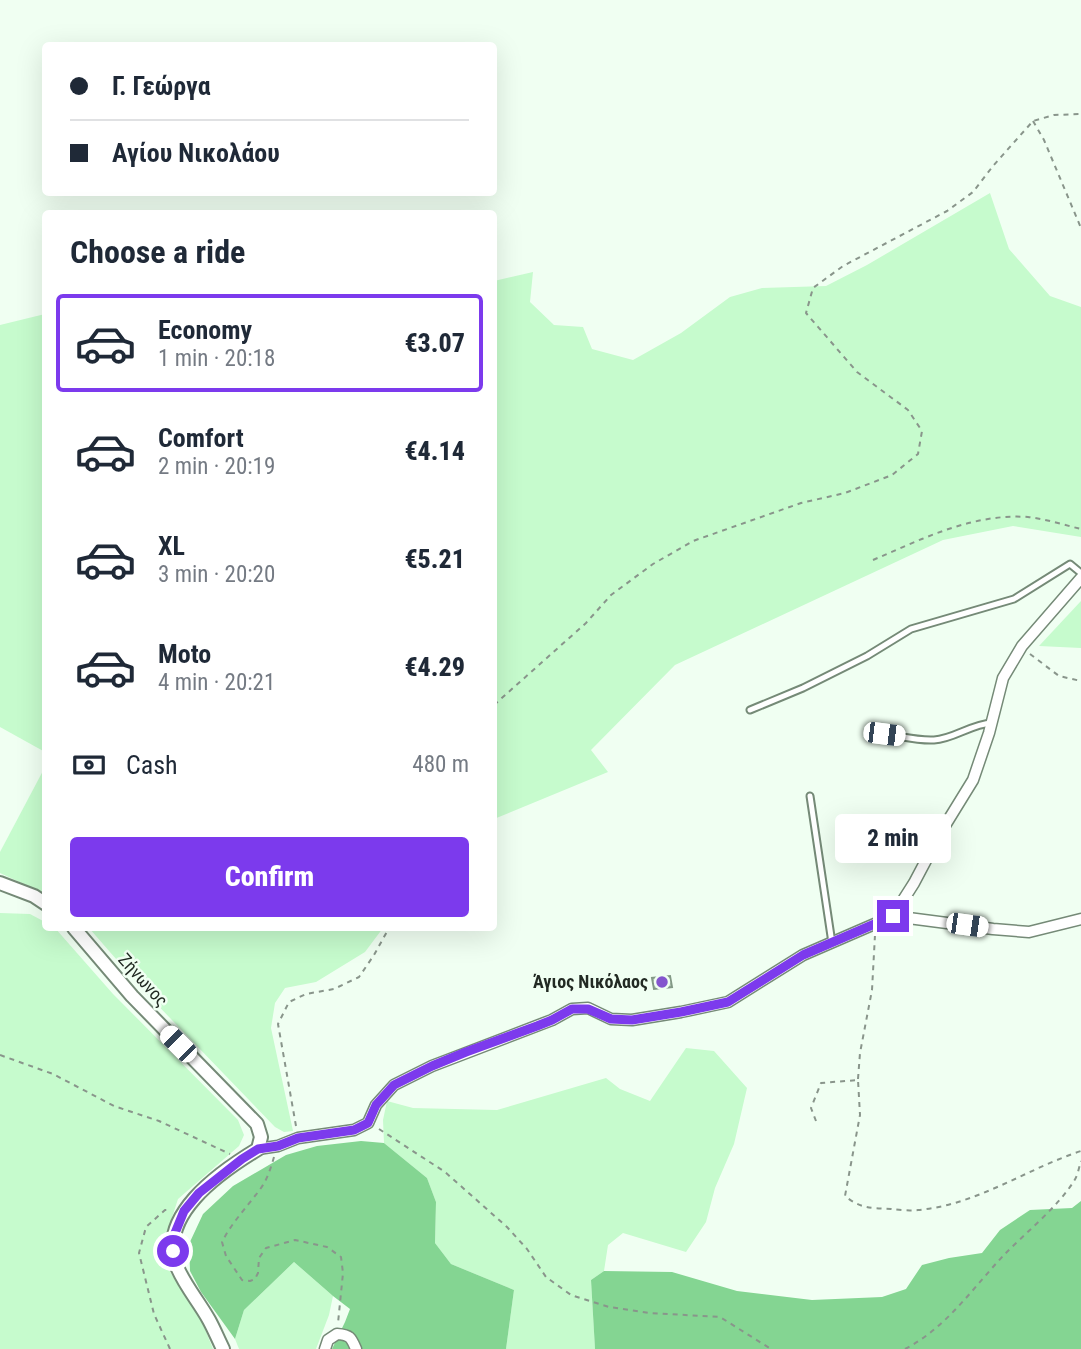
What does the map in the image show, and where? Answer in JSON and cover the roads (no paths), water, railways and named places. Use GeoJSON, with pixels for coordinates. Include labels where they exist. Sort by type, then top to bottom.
{"type":"FeatureCollection","features":[{"type":"Feature","properties":{"kind":"street"},"geometry":{"type":"LineString","coordinates":[[893,916],[973,780],[992,723],[1003,678],[1022,646],[1081,576]]}},
{"type":"Feature","properties":{"kind":"street"},"geometry":{"type":"LineString","coordinates":[[0,883],[42,901]]}},
{"type":"Feature","properties":{"kind":"street"},"geometry":{"type":"LineString","coordinates":[[223,1349],[209,1319],[177,1267],[173,1251],[175,1233],[184,1211],[199,1193],[258,1149],[278,1146],[298,1138],[354,1130],[368,1123],[376,1105],[394,1085],[443,1062],[552,1020],[572,1009],[588,1009],[611,1019],[632,1020],[728,1002],[803,955],[893,916],[1029,932],[1081,919]]}},
{"type":"Feature","properties":{"kind":"street","name":"Ζήνωνος"},"geometry":{"type":"LineString","coordinates":[[77,931],[132,996],[257,1124],[261,1136],[258,1149]]}},
{"type":"Feature","properties":{"kind":"street"},"geometry":{"type":"LineString","coordinates":[[325,1349],[328,1340],[337,1334],[351,1338],[356,1349]]}},
{"type":"Feature","properties":{"kind":"lane"},"geometry":{"type":"LineString","coordinates":[[750,710],[803,688],[867,656],[911,629],[1014,599],[1070,564],[1081,576]]}},
{"type":"Feature","properties":{"kind":"lane"},"geometry":{"type":"LineString","coordinates":[[884,734],[935,740],[980,724],[992,723]]}},
{"type":"Feature","properties":{"kind":"lane"},"geometry":{"type":"LineString","coordinates":[[810,796],[832,943]]}},
{"type":"Feature","properties":{"kind":"place","name":"Άγιος Νικόλαος"},"geometry":{"type":"Point","coordinates":[662,982]}}]}
